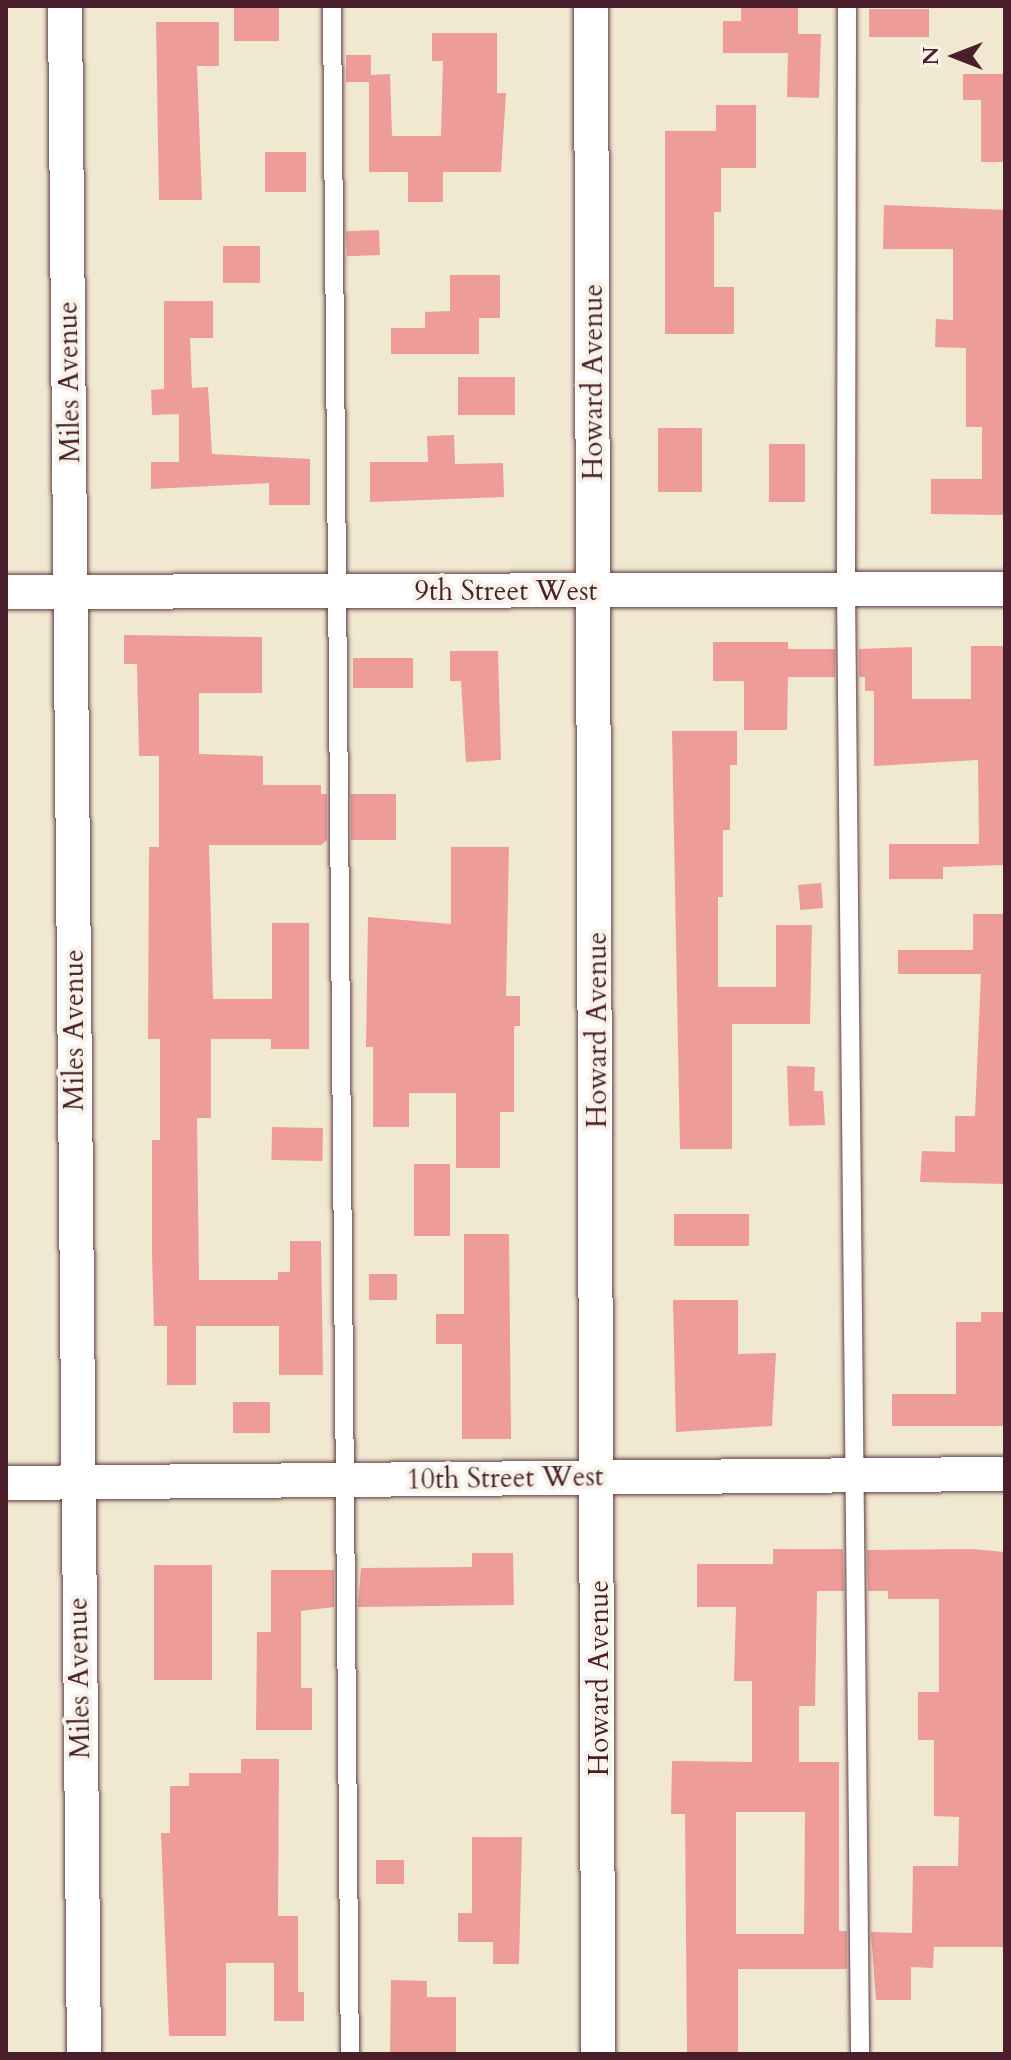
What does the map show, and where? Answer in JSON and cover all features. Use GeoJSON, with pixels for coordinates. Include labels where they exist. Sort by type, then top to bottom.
{"type":"FeatureCollection","features":[{"type":"Feature","properties":{"kind":"street","name":"Miles Avenue"},"geometry":{"type":"LineString","coordinates":[[65,6],[84,2054]]}},
{"type":"Feature","properties":{"kind":"street","name":"Howard Avenue"},"geometry":{"type":"LineString","coordinates":[[591,6],[599,1478],[598,2054]]}},
{"type":"Feature","properties":{"kind":"street","name":"9th Street West"},"geometry":{"type":"LineString","coordinates":[[6,592],[1005,589]]}},
{"type":"Feature","properties":{"kind":"street","name":"10th Street West"},"geometry":{"type":"LineString","coordinates":[[6,1483],[1005,1474]]}},
{"type":"Feature","properties":{"kind":"lane"},"geometry":{"type":"LineString","coordinates":[[332,6],[342,1480],[350,2054]]}},
{"type":"Feature","properties":{"kind":"lane"},"geometry":{"type":"LineString","coordinates":[[847,6],[846,589],[860,2054]]}},
{"type":"Feature","properties":{"kind":"building"},"geometry":{"type":"Polygon","coordinates":[[[234,6],[279,6],[279,41],[234,41],[234,6]]]}},
{"type":"Feature","properties":{"kind":"building"},"geometry":{"type":"Polygon","coordinates":[[[741,6],[798,6],[798,34],[821,34],[819,98],[787,97],[788,53],[723,53],[723,21],[741,21],[741,6]]]}},
{"type":"Feature","properties":{"kind":"building"},"geometry":{"type":"Polygon","coordinates":[[[869,9],[929,9],[929,37],[869,37],[869,9]]]}},
{"type":"Feature","properties":{"kind":"building"},"geometry":{"type":"Polygon","coordinates":[[[156,22],[219,22],[219,66],[197,66],[202,200],[159,200],[156,22]]]}},
{"type":"Feature","properties":{"kind":"building"},"geometry":{"type":"Polygon","coordinates":[[[432,33],[497,33],[497,93],[506,93],[501,172],[443,172],[443,202],[408,202],[408,172],[369,172],[369,82],[346,82],[346,55],[371,55],[371,75],[390,74],[392,136],[441,136],[443,61],[432,61],[432,33]]]}},
{"type":"Feature","properties":{"kind":"building"},"geometry":{"type":"Polygon","coordinates":[[[963,74],[1005,74],[1005,162],[981,162],[981,100],[963,100],[963,74]]]}},
{"type":"Feature","properties":{"kind":"building"},"geometry":{"type":"Polygon","coordinates":[[[716,105],[756,105],[756,168],[721,168],[721,212],[714,212],[714,287],[734,287],[734,334],[665,334],[665,131],[716,131],[716,105]]]}},
{"type":"Feature","properties":{"kind":"building"},"geometry":{"type":"Polygon","coordinates":[[[265,152],[306,152],[306,192],[265,192],[265,152]]]}},
{"type":"Feature","properties":{"kind":"building"},"geometry":{"type":"Polygon","coordinates":[[[884,205],[1005,210],[1005,515],[931,514],[931,479],[982,479],[982,427],[966,427],[966,348],[935,347],[936,319],[953,320],[953,249],[883,249],[884,205]]]}},
{"type":"Feature","properties":{"kind":"building"},"geometry":{"type":"Polygon","coordinates":[[[379,230],[380,255],[347,256],[346,231],[379,230]]]}},
{"type":"Feature","properties":{"kind":"building"},"geometry":{"type":"Polygon","coordinates":[[[223,246],[260,246],[260,283],[223,283],[223,246]]]}},
{"type":"Feature","properties":{"kind":"building"},"geometry":{"type":"Polygon","coordinates":[[[450,275],[500,275],[500,318],[479,318],[479,354],[391,354],[391,328],[425,328],[425,312],[450,311],[450,275]]]}},
{"type":"Feature","properties":{"kind":"building"},"geometry":{"type":"Polygon","coordinates":[[[164,301],[213,301],[213,338],[190,338],[192,388],[208,387],[212,454],[310,459],[310,505],[269,505],[269,483],[151,489],[151,462],[179,462],[179,414],[152,415],[151,390],[164,389],[164,301]]]}},
{"type":"Feature","properties":{"kind":"building"},"geometry":{"type":"Polygon","coordinates":[[[458,377],[515,377],[515,415],[458,415],[458,377]]]}},
{"type":"Feature","properties":{"kind":"building"},"geometry":{"type":"Polygon","coordinates":[[[658,428],[702,428],[702,492],[658,492],[658,428]]]}},
{"type":"Feature","properties":{"kind":"building"},"geometry":{"type":"Polygon","coordinates":[[[454,435],[455,464],[503,463],[504,497],[370,502],[370,462],[428,462],[427,436],[454,435]]]}},
{"type":"Feature","properties":{"kind":"building"},"geometry":{"type":"Polygon","coordinates":[[[769,444],[805,444],[805,502],[769,502],[769,444]]]}},
{"type":"Feature","properties":{"kind":"building"},"geometry":{"type":"Polygon","coordinates":[[[124,635],[262,637],[262,693],[199,693],[199,754],[263,756],[263,785],[321,785],[321,794],[327,794],[327,840],[321,845],[209,845],[213,999],[272,999],[272,923],[309,923],[309,1049],[271,1049],[271,1039],[211,1039],[211,1118],[197,1118],[199,1280],[278,1280],[278,1272],[290,1272],[290,1241],[321,1241],[323,1375],[279,1375],[279,1326],[196,1326],[196,1385],[167,1385],[167,1326],[154,1326],[152,1254],[152,1140],[160,1140],[160,1039],[148,1039],[149,847],[159,847],[159,756],[139,756],[137,664],[124,664],[124,635]]]}},
{"type":"Feature","properties":{"kind":"building"},"geometry":{"type":"Polygon","coordinates":[[[713,642],[788,642],[788,649],[835,649],[835,677],[788,677],[787,730],[744,730],[744,681],[713,681],[713,642]]]}},
{"type":"Feature","properties":{"kind":"building"},"geometry":{"type":"Polygon","coordinates":[[[971,646],[1005,646],[1005,865],[943,867],[943,879],[889,879],[889,844],[979,844],[978,760],[874,766],[874,691],[865,691],[865,677],[859,677],[859,649],[912,647],[912,699],[971,699],[971,646]]]}},
{"type":"Feature","properties":{"kind":"building"},"geometry":{"type":"Polygon","coordinates":[[[450,651],[498,651],[501,760],[466,762],[461,681],[450,681],[450,651]]]}},
{"type":"Feature","properties":{"kind":"building"},"geometry":{"type":"Polygon","coordinates":[[[353,658],[413,658],[413,688],[353,688],[353,658]]]}},
{"type":"Feature","properties":{"kind":"building"},"geometry":{"type":"Polygon","coordinates":[[[672,731],[737,731],[737,765],[730,765],[730,830],[723,830],[723,897],[718,897],[718,987],[776,987],[776,925],[812,925],[810,1024],[732,1024],[732,1149],[680,1149],[672,731]]]}},
{"type":"Feature","properties":{"kind":"building"},"geometry":{"type":"Polygon","coordinates":[[[351,794],[396,794],[396,840],[351,840],[351,794]]]}},
{"type":"Feature","properties":{"kind":"building"},"geometry":{"type":"Polygon","coordinates":[[[451,847],[509,847],[506,996],[520,996],[520,1026],[514,1026],[514,1112],[500,1112],[500,1168],[456,1168],[456,1093],[409,1093],[409,1127],[373,1127],[373,1047],[366,1047],[368,917],[451,924],[451,847]]]}},
{"type":"Feature","properties":{"kind":"building"},"geometry":{"type":"Polygon","coordinates":[[[821,883],[823,908],[800,910],[798,885],[821,883]]]}},
{"type":"Feature","properties":{"kind":"building"},"geometry":{"type":"Polygon","coordinates":[[[973,914],[1005,914],[1005,1184],[920,1182],[922,1151],[955,1152],[955,1116],[975,1116],[981,974],[898,974],[898,950],[973,950],[973,914]]]}},
{"type":"Feature","properties":{"kind":"building"},"geometry":{"type":"Polygon","coordinates":[[[787,1066],[815,1067],[814,1091],[823,1091],[825,1125],[789,1126],[787,1066]]]}},
{"type":"Feature","properties":{"kind":"building"},"geometry":{"type":"Polygon","coordinates":[[[272,1127],[323,1128],[322,1161],[271,1160],[272,1127]]]}},
{"type":"Feature","properties":{"kind":"building"},"geometry":{"type":"Polygon","coordinates":[[[414,1164],[450,1164],[450,1236],[414,1236],[414,1164]]]}},
{"type":"Feature","properties":{"kind":"building"},"geometry":{"type":"Polygon","coordinates":[[[674,1214],[749,1214],[749,1246],[674,1246],[674,1214]]]}},
{"type":"Feature","properties":{"kind":"building"},"geometry":{"type":"Polygon","coordinates":[[[464,1234],[509,1234],[511,1439],[462,1439],[462,1344],[436,1344],[436,1314],[464,1314],[464,1234]]]}},
{"type":"Feature","properties":{"kind":"building"},"geometry":{"type":"Polygon","coordinates":[[[369,1274],[397,1274],[397,1300],[369,1300],[369,1274]]]}},
{"type":"Feature","properties":{"kind":"building"},"geometry":{"type":"Polygon","coordinates":[[[673,1300],[738,1300],[738,1354],[776,1353],[772,1426],[676,1432],[673,1300]]]}},
{"type":"Feature","properties":{"kind":"building"},"geometry":{"type":"Polygon","coordinates":[[[981,1312],[1005,1312],[1005,1426],[892,1426],[892,1394],[956,1394],[956,1322],[981,1322],[981,1312]]]}},
{"type":"Feature","properties":{"kind":"building"},"geometry":{"type":"Polygon","coordinates":[[[233,1402],[270,1402],[270,1433],[233,1433],[233,1402]]]}},
{"type":"Feature","properties":{"kind":"building"},"geometry":{"type":"Polygon","coordinates":[[[773,1549],[843,1549],[844,1591],[817,1591],[815,1706],[799,1706],[799,1762],[839,1762],[839,1931],[847,1931],[847,1969],[738,1969],[738,2054],[687,2054],[685,1814],[671,1814],[672,1761],[752,1762],[752,1681],[734,1681],[736,1607],[697,1607],[697,1564],[773,1564],[773,1549]],[[736,1812],[736,1934],[804,1934],[805,1812],[736,1812]]]}},
{"type":"Feature","properties":{"kind":"building"},"geometry":{"type":"Polygon","coordinates":[[[972,1549],[1005,1552],[1005,1947],[934,1947],[933,1968],[911,1967],[911,2000],[876,2000],[871,1932],[912,1933],[913,1866],[958,1866],[959,1817],[934,1816],[934,1740],[918,1740],[918,1692],[939,1692],[939,1599],[888,1599],[888,1591],[868,1591],[867,1550],[972,1549]]]}},
{"type":"Feature","properties":{"kind":"building"},"geometry":{"type":"Polygon","coordinates":[[[472,1553],[513,1553],[514,1605],[358,1607],[361,1568],[472,1567],[472,1553]]]}},
{"type":"Feature","properties":{"kind":"building"},"geometry":{"type":"Polygon","coordinates":[[[154,1565],[212,1565],[212,1680],[154,1680],[154,1565]]]}},
{"type":"Feature","properties":{"kind":"building"},"geometry":{"type":"Polygon","coordinates":[[[271,1570],[334,1570],[334,1607],[301,1611],[301,1688],[312,1688],[312,1730],[256,1730],[257,1632],[271,1632],[271,1570]]]}},
{"type":"Feature","properties":{"kind":"building"},"geometry":{"type":"Polygon","coordinates":[[[241,1759],[279,1759],[278,1916],[298,1916],[298,1992],[304,1992],[304,2021],[274,2021],[274,1963],[226,1963],[226,2036],[169,2036],[161,1833],[170,1833],[170,1786],[189,1786],[189,1773],[241,1773],[241,1759]]]}},
{"type":"Feature","properties":{"kind":"building"},"geometry":{"type":"Polygon","coordinates":[[[472,1837],[522,1837],[519,1964],[493,1964],[493,1942],[458,1942],[458,1913],[472,1913],[472,1837]]]}},
{"type":"Feature","properties":{"kind":"building"},"geometry":{"type":"Polygon","coordinates":[[[376,1860],[404,1860],[404,1884],[376,1884],[376,1860]]]}},
{"type":"Feature","properties":{"kind":"building"},"geometry":{"type":"Polygon","coordinates":[[[391,1980],[427,1981],[427,1997],[456,1997],[456,2054],[390,2054],[391,1980]]]}}]}
